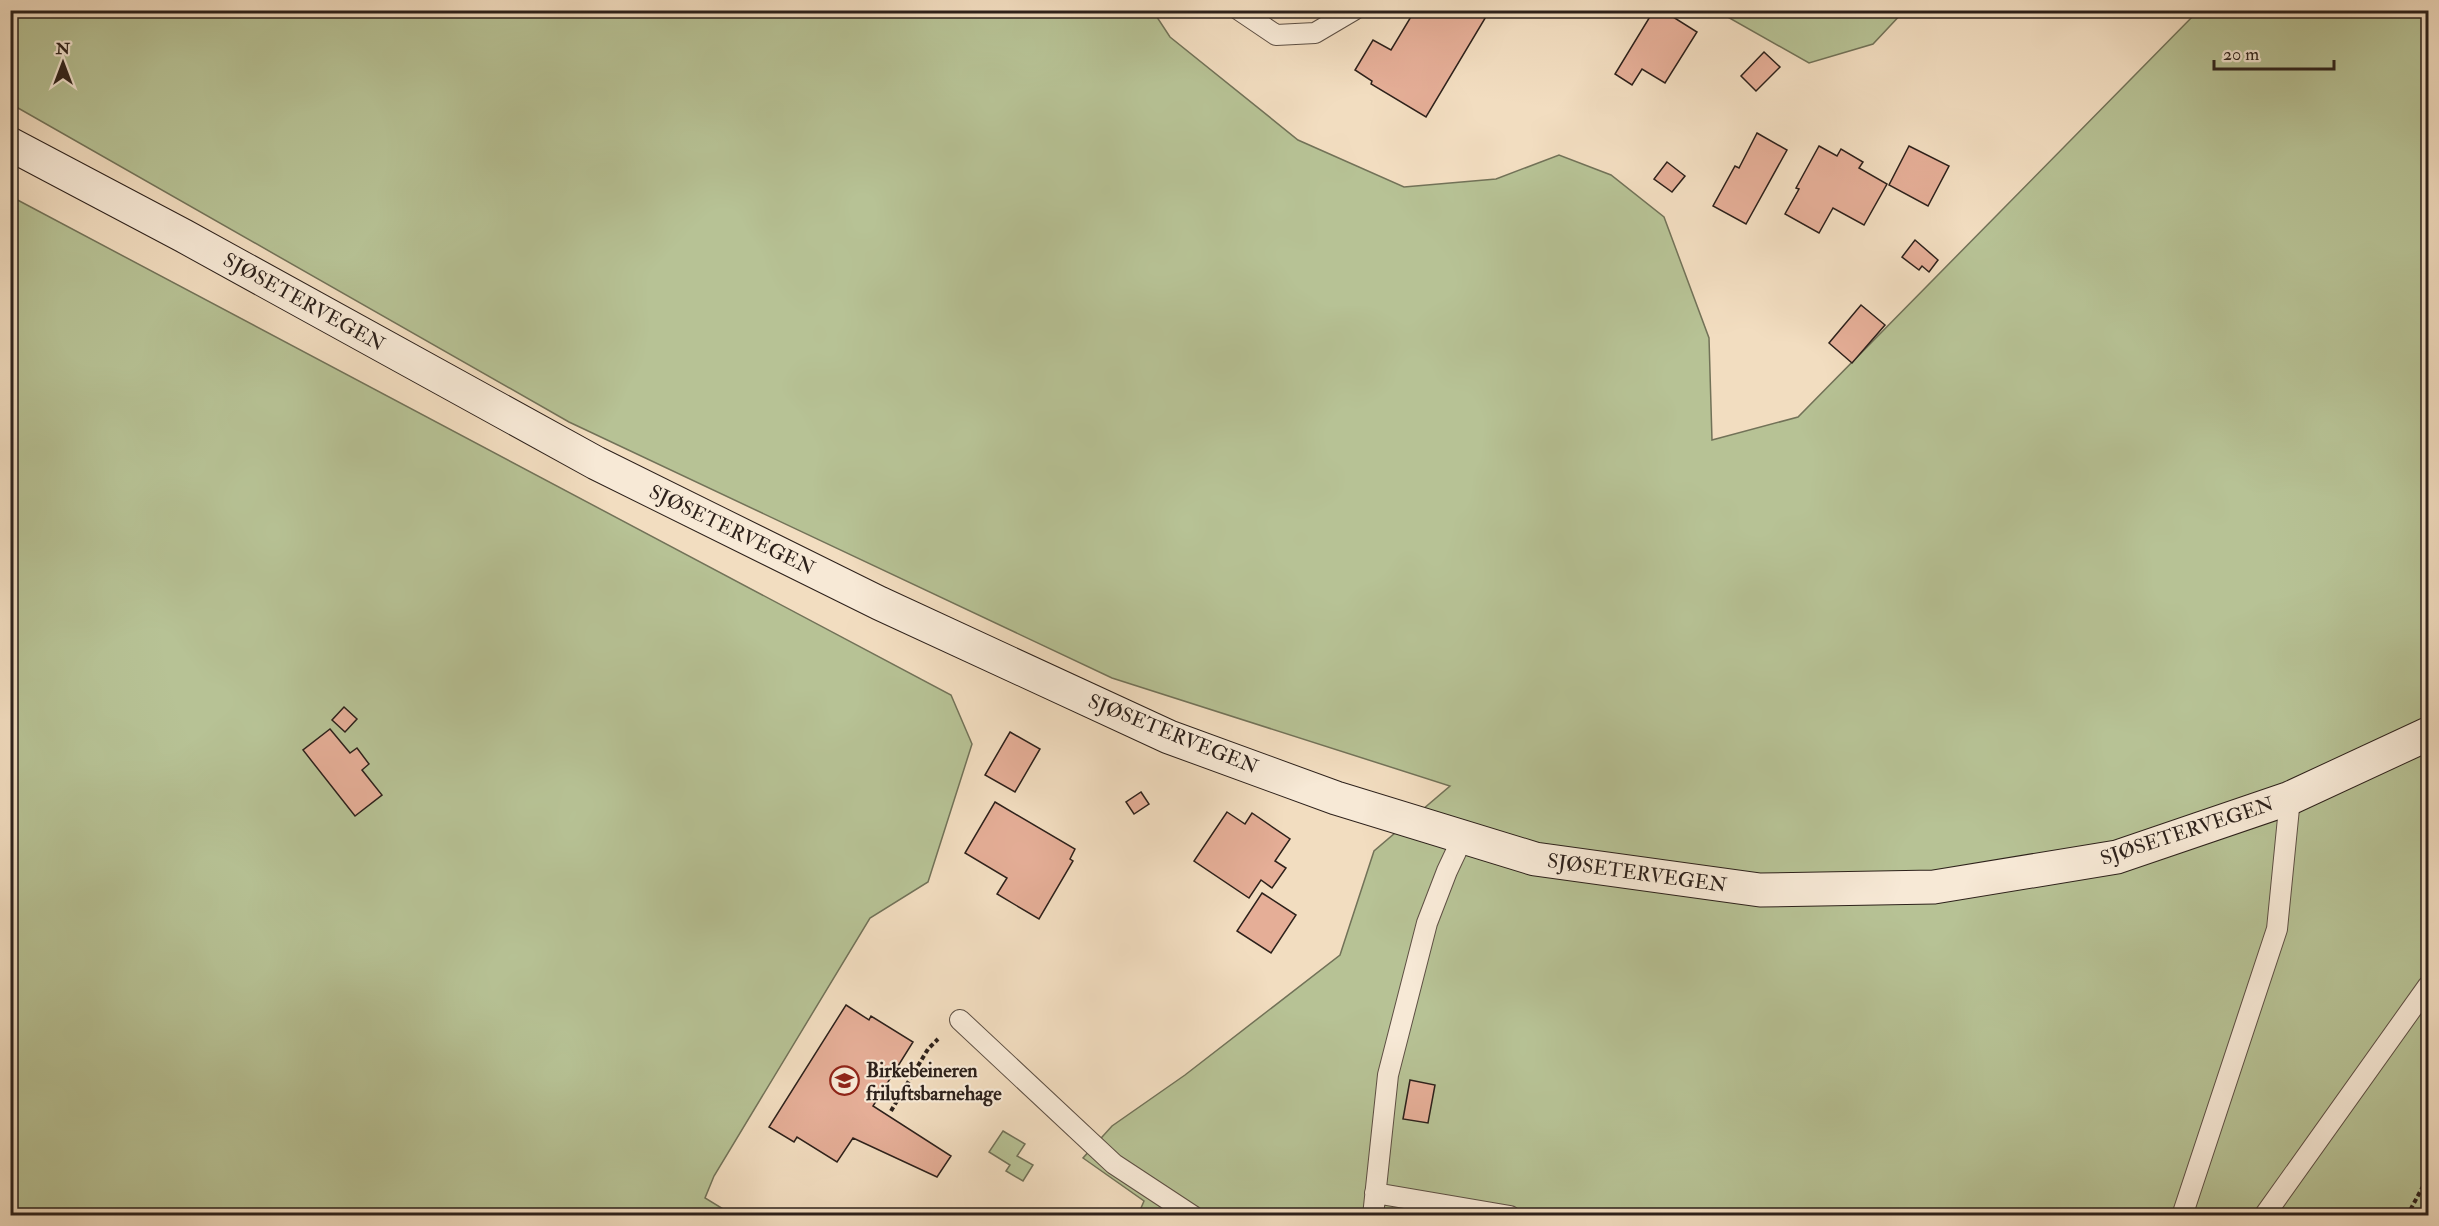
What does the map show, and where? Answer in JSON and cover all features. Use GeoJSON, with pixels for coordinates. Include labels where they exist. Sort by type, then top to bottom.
{"type":"FeatureCollection","features":[{"type":"Feature","properties":{"kind":"street","name":"SJØSETERVEGEN"},"geometry":{"type":"LineString","coordinates":[[10,144],[194,242],[596,463],[879,603],[1169,737],[1335,798],[1535,859],[1760,890],[1934,887],[2117,857],[2290,798],[2428,734]]}},
{"type":"Feature","properties":{"kind":"lane"},"geometry":{"type":"LineString","coordinates":[[1239,10],[1276,35],[1316,33],[1354,10]]}},
{"type":"Feature","properties":{"kind":"lane"},"geometry":{"type":"LineString","coordinates":[[2182,1215],[2277,929],[2290,798]]}},
{"type":"Feature","properties":{"kind":"lane"},"geometry":{"type":"LineString","coordinates":[[1373,1215],[1388,1075],[1427,923],[1463,837]]}},
{"type":"Feature","properties":{"kind":"lane"},"geometry":{"type":"LineString","coordinates":[[2264,1215],[2428,986]]}},
{"type":"Feature","properties":{"kind":"lane"},"geometry":{"type":"LineString","coordinates":[[960,1020],[1114,1164],[1193,1215]]}},
{"type":"Feature","properties":{"kind":"lane"},"geometry":{"type":"LineString","coordinates":[[1375,1193],[1510,1215]]}},
{"type":"Feature","properties":{"kind":"path"},"geometry":{"type":"LineString","coordinates":[[891,1111],[927,1049],[960,1020]]}},
{"type":"Feature","properties":{"kind":"path"},"geometry":{"type":"LineString","coordinates":[[2407,1215],[2428,1177]]}},
{"type":"Feature","properties":{"kind":"green space"},"geometry":{"type":"Polygon","coordinates":[[[11,11],[1153,11],[1170,37],[1298,140],[1404,187],[1496,179],[1559,155],[1611,175],[1664,217],[1709,338],[1712,440],[1798,417],[2198,11],[2428,11],[2428,1215],[1138,1215],[1144,1201],[1083,1158],[1112,1126],[1185,1075],[1340,955],[1374,851],[1450,786],[1112,678],[569,422],[11,104],[11,11]]]}},
{"type":"Feature","properties":{"kind":"green space"},"geometry":{"type":"Polygon","coordinates":[[[1717,11],[1904,11],[1873,44],[1809,63],[1717,11]]]}},
{"type":"Feature","properties":{"kind":"green space"},"geometry":{"type":"Polygon","coordinates":[[[10,196],[951,695],[972,744],[928,882],[870,918],[714,1176],[705,1198],[733,1215],[11,1215],[10,196]]]}},
{"type":"Feature","properties":{"kind":"green space"},"geometry":{"type":"Polygon","coordinates":[[[1003,1131],[1025,1144],[1017,1156],[1033,1165],[1023,1181],[1006,1171],[1010,1165],[989,1152],[1003,1131]]]}},
{"type":"Feature","properties":{"kind":"building"},"geometry":{"type":"Polygon","coordinates":[[[1415,10],[1490,10],[1426,117],[1371,84],[1372,81],[1355,70],[1373,40],[1391,50],[1415,10]]]}},
{"type":"Feature","properties":{"kind":"building"},"geometry":{"type":"Polygon","coordinates":[[[1654,10],[1662,10],[1697,32],[1665,83],[1642,69],[1632,85],[1615,74],[1654,10]]]}},
{"type":"Feature","properties":{"kind":"building"},"geometry":{"type":"Polygon","coordinates":[[[1764,52],[1780,67],[1756,91],[1741,76],[1764,52]]]}},
{"type":"Feature","properties":{"kind":"building"},"geometry":{"type":"Polygon","coordinates":[[[1757,133],[1787,150],[1746,224],[1713,206],[1735,166],[1739,168],[1757,133]]]}},
{"type":"Feature","properties":{"kind":"building"},"geometry":{"type":"Polygon","coordinates":[[[1819,146],[1837,156],[1841,149],[1863,162],[1859,168],[1887,184],[1864,225],[1833,208],[1819,233],[1785,214],[1819,146]]]}},
{"type":"Feature","properties":{"kind":"building"},"geometry":{"type":"Polygon","coordinates":[[[1909,146],[1949,166],[1928,206],[1889,185],[1909,146]]]}},
{"type":"Feature","properties":{"kind":"building"},"geometry":{"type":"Polygon","coordinates":[[[1667,162],[1685,176],[1672,192],[1654,179],[1667,162]]]}},
{"type":"Feature","properties":{"kind":"building"},"geometry":{"type":"Polygon","coordinates":[[[1915,240],[1938,260],[1929,272],[1922,266],[1919,270],[1902,257],[1915,240]]]}},
{"type":"Feature","properties":{"kind":"building"},"geometry":{"type":"Polygon","coordinates":[[[1861,305],[1885,325],[1852,363],[1829,343],[1861,305]]]}},
{"type":"Feature","properties":{"kind":"building"},"geometry":{"type":"Polygon","coordinates":[[[344,707],[357,719],[345,732],[332,720],[344,707]]]}},
{"type":"Feature","properties":{"kind":"building"},"geometry":{"type":"Polygon","coordinates":[[[330,729],[350,753],[357,748],[369,764],[362,770],[382,795],[355,816],[303,750],[330,729]]]}},
{"type":"Feature","properties":{"kind":"building"},"geometry":{"type":"Polygon","coordinates":[[[1010,732],[1040,749],[1015,792],[985,775],[1010,732]]]}},
{"type":"Feature","properties":{"kind":"building"},"geometry":{"type":"Polygon","coordinates":[[[1141,792],[1149,804],[1134,814],[1126,802],[1141,792]]]}},
{"type":"Feature","properties":{"kind":"building"},"geometry":{"type":"Polygon","coordinates":[[[995,802],[1075,849],[1070,859],[1073,861],[1039,919],[997,894],[1007,878],[965,853],[995,802]]]}},
{"type":"Feature","properties":{"kind":"building"},"geometry":{"type":"Polygon","coordinates":[[[1227,812],[1245,824],[1252,813],[1290,839],[1275,861],[1286,868],[1272,888],[1261,880],[1249,898],[1194,861],[1227,812]]]}},
{"type":"Feature","properties":{"kind":"building"},"geometry":{"type":"Polygon","coordinates":[[[1262,893],[1296,915],[1271,953],[1237,931],[1262,893]]]}},
{"type":"Feature","properties":{"kind":"building"},"geometry":{"type":"Polygon","coordinates":[[[846,1005],[869,1020],[871,1016],[913,1042],[873,1106],[951,1156],[937,1177],[853,1138],[837,1162],[797,1137],[794,1142],[769,1127],[846,1005]]]}},
{"type":"Feature","properties":{"kind":"building"},"geometry":{"type":"Polygon","coordinates":[[[1410,1080],[1435,1085],[1428,1123],[1403,1119],[1410,1080]]]}},
{"type":"Feature","properties":{"kind":"place","name":"Birkebeineren friluftsbarnehage"},"geometry":{"type":"Point","coordinates":[845,1081]}}]}
